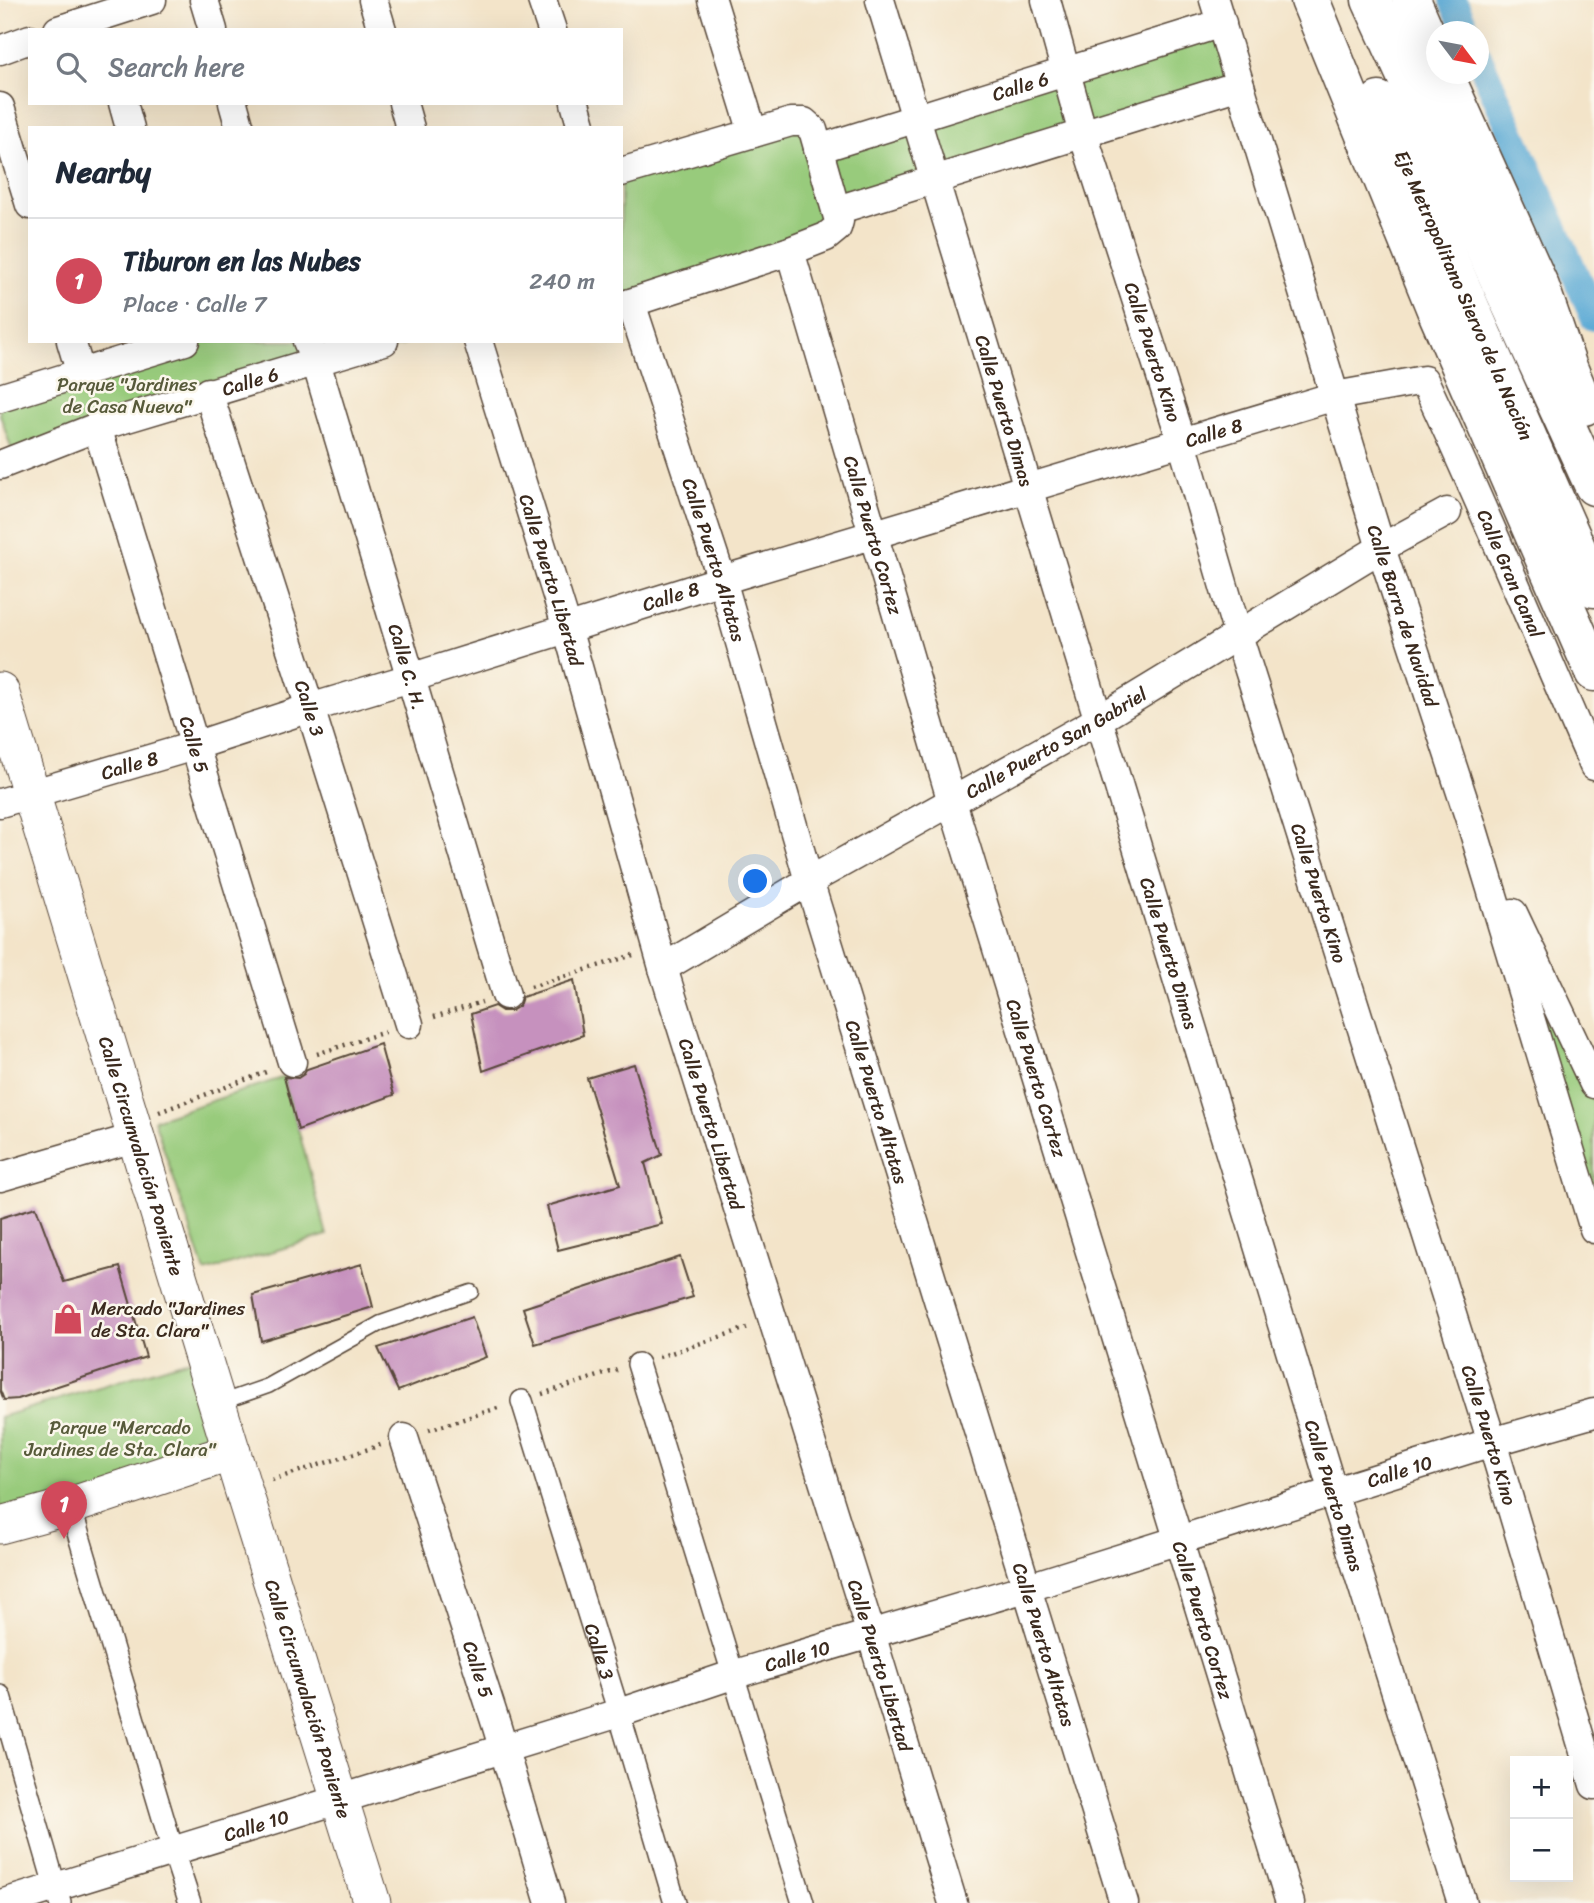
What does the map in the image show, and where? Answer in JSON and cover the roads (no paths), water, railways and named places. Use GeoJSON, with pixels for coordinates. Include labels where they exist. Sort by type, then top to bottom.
{"type":"FeatureCollection","features":[{"type":"Feature","properties":{"kind":"highway"},"geometry":{"type":"LineString","coordinates":[[1310,0],[1443,325],[1594,672]]}},
{"type":"Feature","properties":{"kind":"highway","name":"Eje Metropolitano Siervo de la Nación"},"geometry":{"type":"LineString","coordinates":[[1334,0],[1594,588]]}},
{"type":"Feature","properties":{"kind":"highway","name":"Eje Metropolitano Siervo de la Nación"},"geometry":{"type":"LineString","coordinates":[[1371,0],[1594,486]]}},
{"type":"Feature","properties":{"kind":"highway"},"geometry":{"type":"LineString","coordinates":[[1411,0],[1426,33]]}},
{"type":"Feature","properties":{"kind":"highway"},"geometry":{"type":"LineString","coordinates":[[1449,84],[1540,287],[1567,365],[1594,430]]}},
{"type":"Feature","properties":{"kind":"street"},"geometry":{"type":"LineString","coordinates":[[63,28],[97,15],[152,0]]}},
{"type":"Feature","properties":{"kind":"street"},"geometry":{"type":"LineString","coordinates":[[204,0],[211,28]]}},
{"type":"Feature","properties":{"kind":"street"},"geometry":{"type":"LineString","coordinates":[[373,0],[381,28]]}},
{"type":"Feature","properties":{"kind":"street"},"geometry":{"type":"LineString","coordinates":[[542,0],[551,28]]}},
{"type":"Feature","properties":{"kind":"street"},"geometry":{"type":"LineString","coordinates":[[712,0],[753,133]]}},
{"type":"Feature","properties":{"kind":"street","name":"Calle Puerto Dimas"},"geometry":{"type":"LineString","coordinates":[[880,0],[1333,1492],[1462,1903]]}},
{"type":"Feature","properties":{"kind":"street","name":"Calle Puerto Kino"},"geometry":{"type":"LineString","coordinates":[[1046,0],[1083,134],[1182,442],[1238,635],[1492,1442],[1594,1785]]}},
{"type":"Feature","properties":{"kind":"street","name":"Calle 6"},"geometry":{"type":"LineString","coordinates":[[818,149],[1066,72],[1218,11]]}},
{"type":"Feature","properties":{"kind":"street","name":"Calle Barra de Navidad"},"geometry":{"type":"LineString","coordinates":[[1218,11],[1381,548],[1472,826],[1594,1229]]}},
{"type":"Feature","properties":{"kind":"street"},"geometry":{"type":"LineString","coordinates":[[0,50],[28,40]]}},
{"type":"Feature","properties":{"kind":"street"},"geometry":{"type":"LineString","coordinates":[[626,304],[826,237],[837,219],[935,179],[1240,85]]}},
{"type":"Feature","properties":{"kind":"street"},"geometry":{"type":"LineString","coordinates":[[124,105],[129,126]]}},
{"type":"Feature","properties":{"kind":"street"},"geometry":{"type":"LineString","coordinates":[[234,105],[239,126]]}},
{"type":"Feature","properties":{"kind":"street"},"geometry":{"type":"LineString","coordinates":[[404,105],[409,126]]}},
{"type":"Feature","properties":{"kind":"street"},"geometry":{"type":"LineString","coordinates":[[576,105],[581,126]]}},
{"type":"Feature","properties":{"kind":"street"},"geometry":{"type":"LineString","coordinates":[[0,107],[28,198]]}},
{"type":"Feature","properties":{"kind":"street"},"geometry":{"type":"LineString","coordinates":[[623,171],[792,122],[804,122],[813,130],[837,219]]}},
{"type":"Feature","properties":{"kind":"street","name":"Calle Puerto Cortez"},"geometry":{"type":"LineString","coordinates":[[790,251],[952,803],[1290,1903]]}},
{"type":"Feature","properties":{"kind":"street","name":"Calle Puerto Altatas"},"geometry":{"type":"LineString","coordinates":[[626,304],[722,580],[809,881],[1124,1903]]}},
{"type":"Feature","properties":{"kind":"street"},"geometry":{"type":"LineString","coordinates":[[72,343],[81,374]]}},
{"type":"Feature","properties":{"kind":"street"},"geometry":{"type":"LineString","coordinates":[[0,398],[179,343]]}},
{"type":"Feature","properties":{"kind":"street","name":"Calle 6"},"geometry":{"type":"LineString","coordinates":[[0,465],[97,427],[208,393],[311,351],[369,343]]}},
{"type":"Feature","properties":{"kind":"street","name":"Calle Puerto Libertad"},"geometry":{"type":"LineString","coordinates":[[479,343],[567,628],[663,968],[953,1903]]}},
{"type":"Feature","properties":{"kind":"street","name":"Calle C. H."},"geometry":{"type":"LineString","coordinates":[[311,351],[506,995]]}},
{"type":"Feature","properties":{"kind":"street","name":"Calle 8"},"geometry":{"type":"LineString","coordinates":[[16,798],[194,746],[722,580],[1335,396],[1424,380]]}},
{"type":"Feature","properties":{"kind":"street","name":"Calle Gran Canal"},"geometry":{"type":"LineString","coordinates":[[1424,380],[1471,479],[1594,766]]}},
{"type":"Feature","properties":{"kind":"street","name":"Calle 3"},"geometry":{"type":"LineString","coordinates":[[208,393],[409,1024]]}},
{"type":"Feature","properties":{"kind":"street","name":"Calle 5"},"geometry":{"type":"LineString","coordinates":[[97,427],[292,1062]]}},
{"type":"Feature","properties":{"kind":"street","name":"Calle Puerto San Gabriel"},"geometry":{"type":"LineString","coordinates":[[663,968],[809,881],[1098,720],[1381,548],[1447,512]]}},
{"type":"Feature","properties":{"kind":"street","name":"Calle Circunvalación Poniente"},"geometry":{"type":"LineString","coordinates":[[0,691],[16,798],[137,1138],[372,1903]]}},
{"type":"Feature","properties":{"kind":"street"},"geometry":{"type":"LineString","coordinates":[[1472,826],[1594,1084]]}},
{"type":"Feature","properties":{"kind":"street"},"geometry":{"type":"LineString","coordinates":[[0,1177],[137,1138]]}},
{"type":"Feature","properties":{"kind":"street"},"geometry":{"type":"LineString","coordinates":[[638,1364],[803,1903]]}},
{"type":"Feature","properties":{"kind":"street","name":"Calle 3"},"geometry":{"type":"LineString","coordinates":[[522,1401],[620,1713],[675,1903]]}},
{"type":"Feature","properties":{"kind":"street","name":"Calle 10"},"geometry":{"type":"LineString","coordinates":[[4,1903],[57,1895],[173,1851],[620,1713],[732,1675],[1026,1588],[1492,1442],[1594,1413]]}},
{"type":"Feature","properties":{"kind":"street","name":"Calle 5"},"geometry":{"type":"LineString","coordinates":[[404,1438],[504,1748],[550,1903]]}},
{"type":"Feature","properties":{"kind":"street"},"geometry":{"type":"LineString","coordinates":[[0,1525],[70,1506],[232,1452]]}},
{"type":"Feature","properties":{"kind":"street"},"geometry":{"type":"LineString","coordinates":[[70,1506],[190,1903]]}},
{"type":"Feature","properties":{"kind":"street"},"geometry":{"type":"LineString","coordinates":[[0,1696],[57,1895]]}},
{"type":"Feature","properties":{"kind":"lane"},"geometry":{"type":"LineString","coordinates":[[217,1404],[268,1385],[381,1323],[471,1292]]}},
{"type":"Feature","properties":{"kind":"waterway"},"geometry":{"type":"LineString","coordinates":[[1453,0],[1462,21]]}},
{"type":"Feature","properties":{"kind":"waterway"},"geometry":{"type":"LineString","coordinates":[[1489,81],[1594,317]]}},
{"type":"Feature","properties":{"kind":"place","name":"Mercado \"Jardines de Sta. Clara\""},"geometry":{"type":"Point","coordinates":[68,1319]}},
{"type":"Feature","properties":{"kind":"place","name":"Tiburon en las Nubes"},"geometry":{"type":"Point","coordinates":[64,1539]}},
{"type":"Feature","properties":{"kind":"park label","name":"Parque \"Jardines de Casa Nueva\""},"geometry":{"type":"Point","coordinates":[127,395]}},
{"type":"Feature","properties":{"kind":"park label","name":"Parque \"Mercado Jardines de Sta. Clara\""},"geometry":{"type":"Point","coordinates":[120,1438]}}]}
